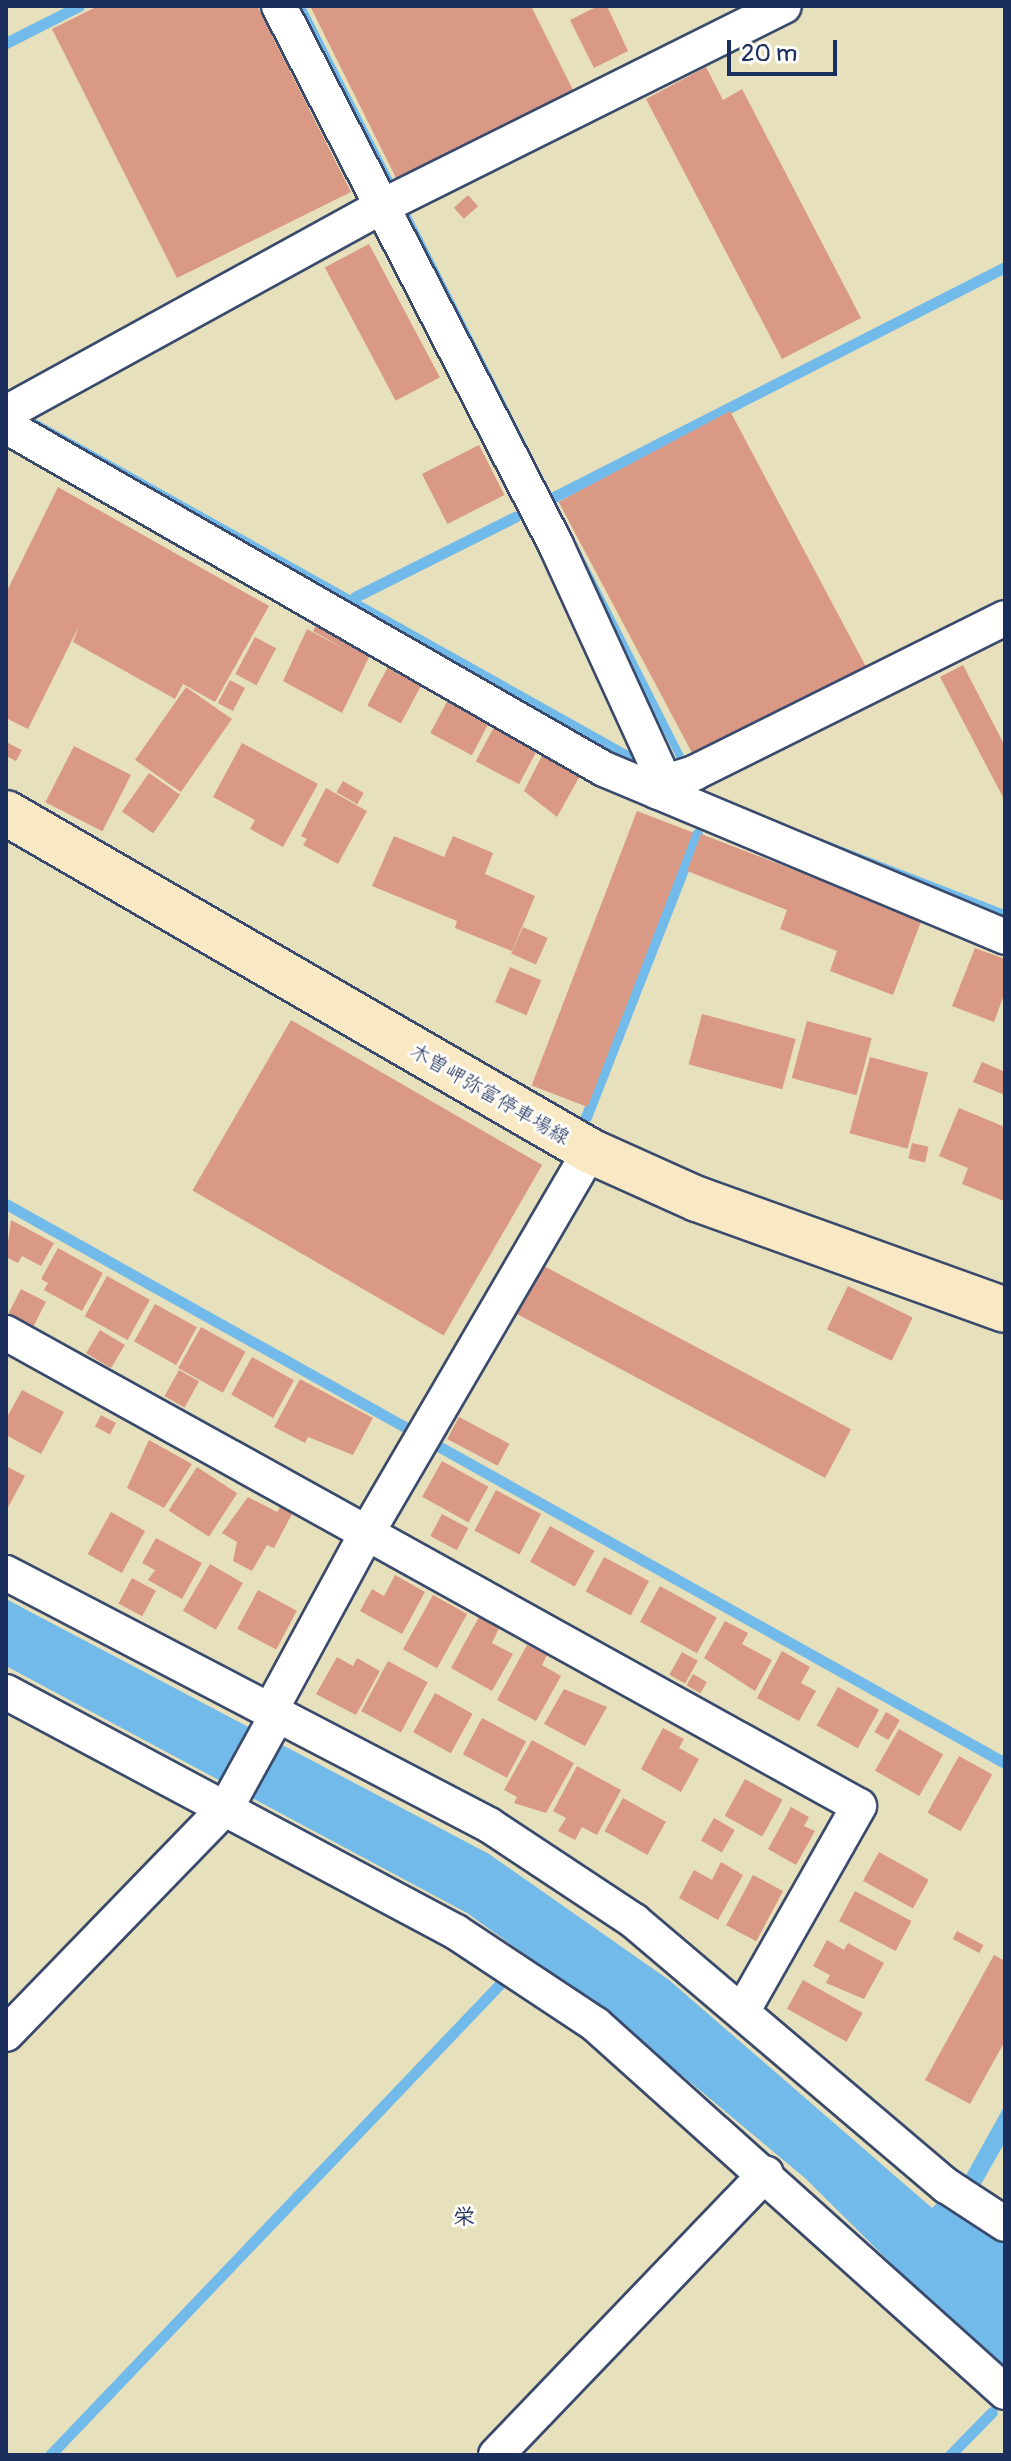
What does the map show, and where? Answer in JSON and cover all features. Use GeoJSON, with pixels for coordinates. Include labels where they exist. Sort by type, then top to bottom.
{"type":"FeatureCollection","features":[{"type":"Feature","properties":{"kind":"main road","name":"木曽岬弥富停車場線"},"geometry":{"type":"LineString","coordinates":[[6,813],[590,1151],[697,1199],[1005,1310]]}},
{"type":"Feature","properties":{"kind":"street"},"geometry":{"type":"LineString","coordinates":[[279,6],[392,202],[556,545],[658,781]]}},
{"type":"Feature","properties":{"kind":"street"},"geometry":{"type":"LineString","coordinates":[[784,6],[392,202],[12,412],[604,769],[658,781],[1005,937]]}},
{"type":"Feature","properties":{"kind":"street"},"geometry":{"type":"LineString","coordinates":[[658,781],[694,773],[1005,618]]}},
{"type":"Feature","properties":{"kind":"street"},"geometry":{"type":"LineString","coordinates":[[6,2034],[229,1802],[368,1531],[590,1151]]}},
{"type":"Feature","properties":{"kind":"street"},"geometry":{"type":"LineString","coordinates":[[6,1333],[859,1806],[743,2010]]}},
{"type":"Feature","properties":{"kind":"street"},"geometry":{"type":"LineString","coordinates":[[6,1573],[271,1720],[489,1825],[634,1921],[743,2010],[947,2186],[994,2215]]}},
{"type":"Feature","properties":{"kind":"street"},"geometry":{"type":"LineString","coordinates":[[6,1692],[229,1802],[456,1932],[595,2024],[766,2173],[1005,2392]]}},
{"type":"Feature","properties":{"kind":"street"},"geometry":{"type":"LineString","coordinates":[[496,2455],[766,2173]]}},
{"type":"Feature","properties":{"kind":"water"},"geometry":{"type":"Polygon","coordinates":[[[296,6],[305,6],[703,793],[1005,910],[1005,925],[645,772],[25,422],[25,413],[668,773],[680,765],[296,6]]]}},
{"type":"Feature","properties":{"kind":"water"},"geometry":{"type":"Polygon","coordinates":[[[6,1599],[489,1854],[669,1980],[932,2208],[965,2177],[1005,2105],[1005,2142],[966,2211],[1005,2245],[1005,2367],[925,2297],[805,2178],[606,2012],[467,1913],[6,1666],[6,1599]]]}},
{"type":"Feature","properties":{"kind":"building"},"geometry":{"type":"Polygon","coordinates":[[[98,6],[257,6],[351,192],[177,278],[52,29],[98,6]]]}},
{"type":"Feature","properties":{"kind":"building"},"geometry":{"type":"Polygon","coordinates":[[[310,6],[531,6],[574,92],[397,180],[310,6]]]}},
{"type":"Feature","properties":{"kind":"building"},"geometry":{"type":"Polygon","coordinates":[[[598,6],[607,6],[628,51],[594,68],[570,20],[598,6]]]}},
{"type":"Feature","properties":{"kind":"building"},"geometry":{"type":"Polygon","coordinates":[[[706,67],[723,100],[742,89],[861,318],[782,359],[646,99],[706,67]]]}},
{"type":"Feature","properties":{"kind":"building"},"geometry":{"type":"Polygon","coordinates":[[[468,195],[478,206],[464,219],[454,208],[468,195]]]}},
{"type":"Feature","properties":{"kind":"building"},"geometry":{"type":"Polygon","coordinates":[[[369,244],[440,377],[396,401],[325,267],[369,244]]]}},
{"type":"Feature","properties":{"kind":"building"},"geometry":{"type":"Polygon","coordinates":[[[730,411],[868,671],[697,762],[559,502],[730,411]]]}},
{"type":"Feature","properties":{"kind":"building"},"geometry":{"type":"Polygon","coordinates":[[[479,445],[504,495],[447,524],[422,474],[479,445]]]}},
{"type":"Feature","properties":{"kind":"building"},"geometry":{"type":"Polygon","coordinates":[[[58,487],[269,606],[215,702],[183,684],[175,699],[73,642],[79,626],[28,729],[6,718],[6,593],[58,487]]]}},
{"type":"Feature","properties":{"kind":"building"},"geometry":{"type":"Polygon","coordinates":[[[317,623],[371,653],[342,713],[283,681],[307,629],[346,650],[313,631],[317,623]]]}},
{"type":"Feature","properties":{"kind":"building"},"geometry":{"type":"Polygon","coordinates":[[[255,637],[276,648],[256,685],[235,674],[255,637]]]}},
{"type":"Feature","properties":{"kind":"building"},"geometry":{"type":"Polygon","coordinates":[[[389,665],[423,683],[401,723],[367,706],[389,665]]]}},
{"type":"Feature","properties":{"kind":"building"},"geometry":{"type":"Polygon","coordinates":[[[963,665],[1005,746],[1005,801],[940,677],[963,665]]]}},
{"type":"Feature","properties":{"kind":"building"},"geometry":{"type":"Polygon","coordinates":[[[230,680],[245,688],[233,711],[218,703],[230,680]]]}},
{"type":"Feature","properties":{"kind":"building"},"geometry":{"type":"Polygon","coordinates":[[[186,687],[232,719],[181,792],[135,760],[186,687]]]}},
{"type":"Feature","properties":{"kind":"building"},"geometry":{"type":"Polygon","coordinates":[[[450,696],[491,718],[472,755],[430,733],[450,696]]]}},
{"type":"Feature","properties":{"kind":"building"},"geometry":{"type":"Polygon","coordinates":[[[495,725],[538,748],[519,784],[476,761],[495,725]]]}},
{"type":"Feature","properties":{"kind":"building"},"geometry":{"type":"Polygon","coordinates":[[[6,742],[22,750],[16,761],[6,756],[6,742]]]}},
{"type":"Feature","properties":{"kind":"building"},"geometry":{"type":"Polygon","coordinates":[[[242,743],[318,784],[283,847],[250,829],[255,820],[213,797],[242,743]]]}},
{"type":"Feature","properties":{"kind":"building"},"geometry":{"type":"Polygon","coordinates":[[[74,746],[131,775],[102,831],[45,802],[74,746]]]}},
{"type":"Feature","properties":{"kind":"building"},"geometry":{"type":"Polygon","coordinates":[[[544,752],[582,772],[557,817],[524,791],[544,752]]]}},
{"type":"Feature","properties":{"kind":"building"},"geometry":{"type":"Polygon","coordinates":[[[149,773],[180,795],[153,833],[122,812],[149,773]]]}},
{"type":"Feature","properties":{"kind":"building"},"geometry":{"type":"Polygon","coordinates":[[[343,781],[364,793],[357,804],[336,792],[343,781]]]}},
{"type":"Feature","properties":{"kind":"building"},"geometry":{"type":"Polygon","coordinates":[[[326,788],[367,811],[338,864],[303,845],[307,839],[301,836],[326,788]]]}},
{"type":"Feature","properties":{"kind":"building"},"geometry":{"type":"Polygon","coordinates":[[[637,811],[693,833],[588,1107],[532,1085],[637,811]]]}},
{"type":"Feature","properties":{"kind":"building"},"geometry":{"type":"Polygon","coordinates":[[[701,834],[922,919],[893,995],[830,971],[837,951],[780,929],[787,910],[687,871],[701,834]]]}},
{"type":"Feature","properties":{"kind":"building"},"geometry":{"type":"Polygon","coordinates":[[[394,836],[444,857],[453,836],[493,853],[485,874],[535,896],[512,951],[455,928],[457,921],[372,886],[394,836]]]}},
{"type":"Feature","properties":{"kind":"building"},"geometry":{"type":"Polygon","coordinates":[[[523,927],[548,938],[536,964],[511,953],[523,927]]]}},
{"type":"Feature","properties":{"kind":"building"},"geometry":{"type":"Polygon","coordinates":[[[975,948],[1005,959],[1005,992],[994,1022],[952,1006],[975,948]]]}},
{"type":"Feature","properties":{"kind":"building"},"geometry":{"type":"Polygon","coordinates":[[[510,967],[541,980],[526,1015],[495,1002],[510,967]]]}},
{"type":"Feature","properties":{"kind":"building"},"geometry":{"type":"Polygon","coordinates":[[[702,1014],[796,1039],[782,1089],[689,1064],[702,1014]]]}},
{"type":"Feature","properties":{"kind":"building"},"geometry":{"type":"Polygon","coordinates":[[[291,1020],[542,1165],[444,1336],[193,1191],[291,1020]]]}},
{"type":"Feature","properties":{"kind":"building"},"geometry":{"type":"Polygon","coordinates":[[[807,1021],[872,1038],[856,1095],[792,1078],[807,1021]]]}},
{"type":"Feature","properties":{"kind":"building"},"geometry":{"type":"Polygon","coordinates":[[[870,1057],[928,1073],[908,1149],[850,1133],[870,1057]]]}},
{"type":"Feature","properties":{"kind":"building"},"geometry":{"type":"Polygon","coordinates":[[[982,1062],[1005,1072],[1005,1095],[973,1082],[982,1062]]]}},
{"type":"Feature","properties":{"kind":"building"},"geometry":{"type":"Polygon","coordinates":[[[959,1108],[1005,1127],[1004,1201],[962,1184],[968,1168],[939,1156],[959,1108]]]}},
{"type":"Feature","properties":{"kind":"building"},"geometry":{"type":"Polygon","coordinates":[[[912,1143],[929,1147],[925,1162],[908,1159],[912,1143]]]}},
{"type":"Feature","properties":{"kind":"building"},"geometry":{"type":"Polygon","coordinates":[[[11,1220],[54,1243],[41,1266],[22,1256],[18,1263],[6,1257],[11,1220]]]}},
{"type":"Feature","properties":{"kind":"building"},"geometry":{"type":"Polygon","coordinates":[[[58,1248],[103,1273],[82,1311],[44,1290],[48,1283],[41,1279],[58,1248]]]}},
{"type":"Feature","properties":{"kind":"building"},"geometry":{"type":"Polygon","coordinates":[[[542,1265],[851,1429],[825,1478],[516,1314],[542,1265]]]}},
{"type":"Feature","properties":{"kind":"building"},"geometry":{"type":"Polygon","coordinates":[[[107,1276],[150,1300],[128,1340],[85,1316],[107,1276]]]}},
{"type":"Feature","properties":{"kind":"building"},"geometry":{"type":"Polygon","coordinates":[[[848,1286],[913,1318],[892,1361],[827,1329],[848,1286]]]}},
{"type":"Feature","properties":{"kind":"building"},"geometry":{"type":"Polygon","coordinates":[[[21,1289],[46,1302],[33,1327],[8,1314],[21,1289]]]}},
{"type":"Feature","properties":{"kind":"building"},"geometry":{"type":"Polygon","coordinates":[[[155,1304],[197,1327],[176,1365],[134,1342],[155,1304]]]}},
{"type":"Feature","properties":{"kind":"building"},"geometry":{"type":"Polygon","coordinates":[[[201,1327],[246,1352],[223,1393],[178,1368],[201,1327]]]}},
{"type":"Feature","properties":{"kind":"building"},"geometry":{"type":"Polygon","coordinates":[[[100,1330],[125,1345],[111,1368],[86,1353],[100,1330]]]}},
{"type":"Feature","properties":{"kind":"building"},"geometry":{"type":"Polygon","coordinates":[[[252,1357],[294,1380],[273,1418],[231,1395],[252,1357]]]}},
{"type":"Feature","properties":{"kind":"building"},"geometry":{"type":"Polygon","coordinates":[[[179,1370],[199,1381],[185,1407],[164,1396],[179,1370]]]}},
{"type":"Feature","properties":{"kind":"building"},"geometry":{"type":"Polygon","coordinates":[[[300,1379],[373,1418],[353,1455],[308,1437],[305,1443],[274,1427],[300,1379]]]}},
{"type":"Feature","properties":{"kind":"building"},"geometry":{"type":"Polygon","coordinates":[[[22,1390],[64,1412],[41,1454],[6,1435],[6,1419],[22,1390]]]}},
{"type":"Feature","properties":{"kind":"building"},"geometry":{"type":"Polygon","coordinates":[[[101,1415],[116,1423],[110,1434],[95,1426],[101,1415]]]}},
{"type":"Feature","properties":{"kind":"building"},"geometry":{"type":"Polygon","coordinates":[[[459,1417],[509,1444],[498,1466],[447,1439],[459,1417]]]}},
{"type":"Feature","properties":{"kind":"building"},"geometry":{"type":"Polygon","coordinates":[[[149,1440],[192,1464],[164,1508],[127,1488],[149,1440]]]}},
{"type":"Feature","properties":{"kind":"building"},"geometry":{"type":"Polygon","coordinates":[[[442,1461],[488,1487],[468,1523],[422,1497],[442,1461]]]}},
{"type":"Feature","properties":{"kind":"building"},"geometry":{"type":"Polygon","coordinates":[[[6,1466],[25,1476],[6,1511],[6,1466]]]}},
{"type":"Feature","properties":{"kind":"building"},"geometry":{"type":"Polygon","coordinates":[[[197,1467],[237,1493],[209,1537],[169,1511],[197,1467]]]}},
{"type":"Feature","properties":{"kind":"building"},"geometry":{"type":"Polygon","coordinates":[[[496,1490],[541,1514],[519,1555],[474,1531],[496,1490]]]}},
{"type":"Feature","properties":{"kind":"building"},"geometry":{"type":"Polygon","coordinates":[[[248,1497],[277,1512],[281,1506],[293,1512],[274,1548],[267,1545],[252,1571],[233,1561],[237,1542],[222,1533],[248,1497]]]}},
{"type":"Feature","properties":{"kind":"building"},"geometry":{"type":"Polygon","coordinates":[[[111,1512],[145,1531],[122,1573],[88,1554],[111,1512]]]}},
{"type":"Feature","properties":{"kind":"building"},"geometry":{"type":"Polygon","coordinates":[[[442,1514],[468,1528],[457,1550],[430,1536],[442,1514]]]}},
{"type":"Feature","properties":{"kind":"building"},"geometry":{"type":"Polygon","coordinates":[[[550,1526],[595,1551],[575,1587],[530,1562],[550,1526]]]}},
{"type":"Feature","properties":{"kind":"building"},"geometry":{"type":"Polygon","coordinates":[[[156,1538],[202,1563],[182,1599],[148,1580],[155,1570],[142,1563],[156,1538]]]}},
{"type":"Feature","properties":{"kind":"building"},"geometry":{"type":"Polygon","coordinates":[[[604,1557],[649,1581],[631,1615],[586,1591],[604,1557]]]}},
{"type":"Feature","properties":{"kind":"building"},"geometry":{"type":"Polygon","coordinates":[[[210,1564],[243,1583],[216,1630],[183,1611],[210,1564]]]}},
{"type":"Feature","properties":{"kind":"building"},"geometry":{"type":"Polygon","coordinates":[[[395,1575],[425,1592],[402,1634],[360,1611],[372,1589],[384,1596],[395,1575]]]}},
{"type":"Feature","properties":{"kind":"building"},"geometry":{"type":"Polygon","coordinates":[[[132,1578],[156,1591],[142,1616],[118,1604],[132,1578]]]}},
{"type":"Feature","properties":{"kind":"building"},"geometry":{"type":"Polygon","coordinates":[[[660,1586],[717,1618],[697,1653],[640,1622],[660,1586]]]}},
{"type":"Feature","properties":{"kind":"building"},"geometry":{"type":"Polygon","coordinates":[[[258,1590],[297,1611],[276,1650],[237,1629],[258,1590]]]}},
{"type":"Feature","properties":{"kind":"building"},"geometry":{"type":"Polygon","coordinates":[[[433,1595],[467,1614],[437,1668],[403,1649],[433,1595]]]}},
{"type":"Feature","properties":{"kind":"building"},"geometry":{"type":"Polygon","coordinates":[[[480,1615],[500,1626],[492,1643],[513,1654],[492,1691],[451,1668],[480,1615]]]}},
{"type":"Feature","properties":{"kind":"building"},"geometry":{"type":"Polygon","coordinates":[[[725,1621],[748,1633],[742,1644],[772,1660],[755,1691],[704,1658],[725,1621]]]}},
{"type":"Feature","properties":{"kind":"building"},"geometry":{"type":"Polygon","coordinates":[[[527,1645],[547,1655],[542,1665],[561,1676],[536,1721],[497,1700],[527,1645]]]}},
{"type":"Feature","properties":{"kind":"building"},"geometry":{"type":"Polygon","coordinates":[[[782,1651],[810,1667],[801,1683],[816,1691],[799,1721],[757,1698],[782,1651]]]}},
{"type":"Feature","properties":{"kind":"building"},"geometry":{"type":"Polygon","coordinates":[[[682,1652],[698,1661],[685,1683],[669,1675],[682,1652]]]}},
{"type":"Feature","properties":{"kind":"building"},"geometry":{"type":"Polygon","coordinates":[[[337,1657],[353,1666],[357,1658],[380,1671],[356,1715],[316,1694],[337,1657]]]}},
{"type":"Feature","properties":{"kind":"building"},"geometry":{"type":"Polygon","coordinates":[[[388,1661],[428,1682],[401,1732],[361,1711],[388,1661]]]}},
{"type":"Feature","properties":{"kind":"building"},"geometry":{"type":"Polygon","coordinates":[[[693,1674],[707,1682],[700,1693],[686,1685],[693,1674]]]}},
{"type":"Feature","properties":{"kind":"building"},"geometry":{"type":"Polygon","coordinates":[[[838,1687],[879,1710],[858,1748],[817,1725],[838,1687]]]}},
{"type":"Feature","properties":{"kind":"building"},"geometry":{"type":"Polygon","coordinates":[[[564,1689],[607,1707],[585,1746],[544,1724],[564,1689]]]}},
{"type":"Feature","properties":{"kind":"building"},"geometry":{"type":"Polygon","coordinates":[[[435,1693],[473,1714],[451,1753],[413,1732],[435,1693]]]}},
{"type":"Feature","properties":{"kind":"building"},"geometry":{"type":"Polygon","coordinates":[[[886,1712],[900,1720],[888,1740],[874,1732],[886,1712]]]}},
{"type":"Feature","properties":{"kind":"building"},"geometry":{"type":"Polygon","coordinates":[[[482,1718],[526,1741],[507,1778],[463,1754],[482,1718]]]}},
{"type":"Feature","properties":{"kind":"building"},"geometry":{"type":"Polygon","coordinates":[[[663,1728],[684,1739],[679,1748],[699,1759],[681,1792],[641,1769],[663,1728]]]}},
{"type":"Feature","properties":{"kind":"building"},"geometry":{"type":"Polygon","coordinates":[[[899,1729],[943,1754],[919,1796],[875,1771],[899,1729]]]}},
{"type":"Feature","properties":{"kind":"building"},"geometry":{"type":"Polygon","coordinates":[[[532,1740],[574,1763],[546,1813],[514,1803],[517,1797],[504,1790],[532,1740]]]}},
{"type":"Feature","properties":{"kind":"building"},"geometry":{"type":"Polygon","coordinates":[[[959,1756],[992,1774],[961,1831],[927,1813],[959,1756]]]}},
{"type":"Feature","properties":{"kind":"building"},"geometry":{"type":"Polygon","coordinates":[[[577,1766],[621,1790],[597,1835],[582,1827],[575,1840],[558,1831],[566,1818],[553,1811],[577,1766]]]}},
{"type":"Feature","properties":{"kind":"building"},"geometry":{"type":"Polygon","coordinates":[[[745,1779],[783,1800],[762,1837],[725,1816],[745,1779]]]}},
{"type":"Feature","properties":{"kind":"building"},"geometry":{"type":"Polygon","coordinates":[[[623,1798],[666,1822],[647,1855],[605,1831],[623,1798]]]}},
{"type":"Feature","properties":{"kind":"building"},"geometry":{"type":"Polygon","coordinates":[[[791,1807],[809,1817],[804,1826],[815,1831],[796,1865],[768,1849],[791,1807]]]}},
{"type":"Feature","properties":{"kind":"building"},"geometry":{"type":"Polygon","coordinates":[[[714,1818],[735,1830],[722,1853],[701,1841],[714,1818]]]}},
{"type":"Feature","properties":{"kind":"building"},"geometry":{"type":"Polygon","coordinates":[[[879,1852],[929,1880],[913,1908],[863,1881],[879,1852]]]}},
{"type":"Feature","properties":{"kind":"building"},"geometry":{"type":"Polygon","coordinates":[[[721,1862],[743,1875],[718,1920],[679,1898],[694,1870],[712,1880],[721,1862]]]}},
{"type":"Feature","properties":{"kind":"building"},"geometry":{"type":"Polygon","coordinates":[[[753,1875],[783,1891],[756,1941],[726,1925],[753,1875]]]}},
{"type":"Feature","properties":{"kind":"building"},"geometry":{"type":"Polygon","coordinates":[[[855,1891],[912,1921],[896,1951],[839,1921],[855,1891]]]}},
{"type":"Feature","properties":{"kind":"building"},"geometry":{"type":"Polygon","coordinates":[[[957,1931],[983,1945],[979,1953],[953,1939],[957,1931]]]}},
{"type":"Feature","properties":{"kind":"building"},"geometry":{"type":"Polygon","coordinates":[[[827,1940],[844,1950],[848,1943],[884,1963],[864,1999],[826,1983],[830,1975],[813,1966],[827,1940]]]}},
{"type":"Feature","properties":{"kind":"building"},"geometry":{"type":"Polygon","coordinates":[[[994,1955],[1005,1961],[1005,2041],[970,2104],[925,2080],[994,1955]]]}},
{"type":"Feature","properties":{"kind":"building"},"geometry":{"type":"Polygon","coordinates":[[[803,1980],[862,2013],[846,2042],[787,2009],[803,1980]]]}},
{"type":"Feature","properties":{"kind":"waterway"},"geometry":{"type":"LineString","coordinates":[[6,43],[79,6]]}},
{"type":"Feature","properties":{"kind":"waterway"},"geometry":{"type":"LineString","coordinates":[[554,497],[1005,267]]}},
{"type":"Feature","properties":{"kind":"waterway"},"geometry":{"type":"LineString","coordinates":[[355,597],[515,517]]}},
{"type":"Feature","properties":{"kind":"waterway"},"geometry":{"type":"LineString","coordinates":[[586,1117],[697,834]]}},
{"type":"Feature","properties":{"kind":"waterway"},"geometry":{"type":"LineString","coordinates":[[6,1204],[406,1428]]}},
{"type":"Feature","properties":{"kind":"waterway"},"geometry":{"type":"LineString","coordinates":[[440,1447],[1005,1763]]}},
{"type":"Feature","properties":{"kind":"waterway"},"geometry":{"type":"LineString","coordinates":[[50,2455],[500,1984]]}},
{"type":"Feature","properties":{"kind":"waterway"},"geometry":{"type":"LineString","coordinates":[[950,2455],[992,2412]]}},
{"type":"Feature","properties":{"kind":"district","name":"栄"},"geometry":{"type":"Point","coordinates":[464,2218]}}]}
